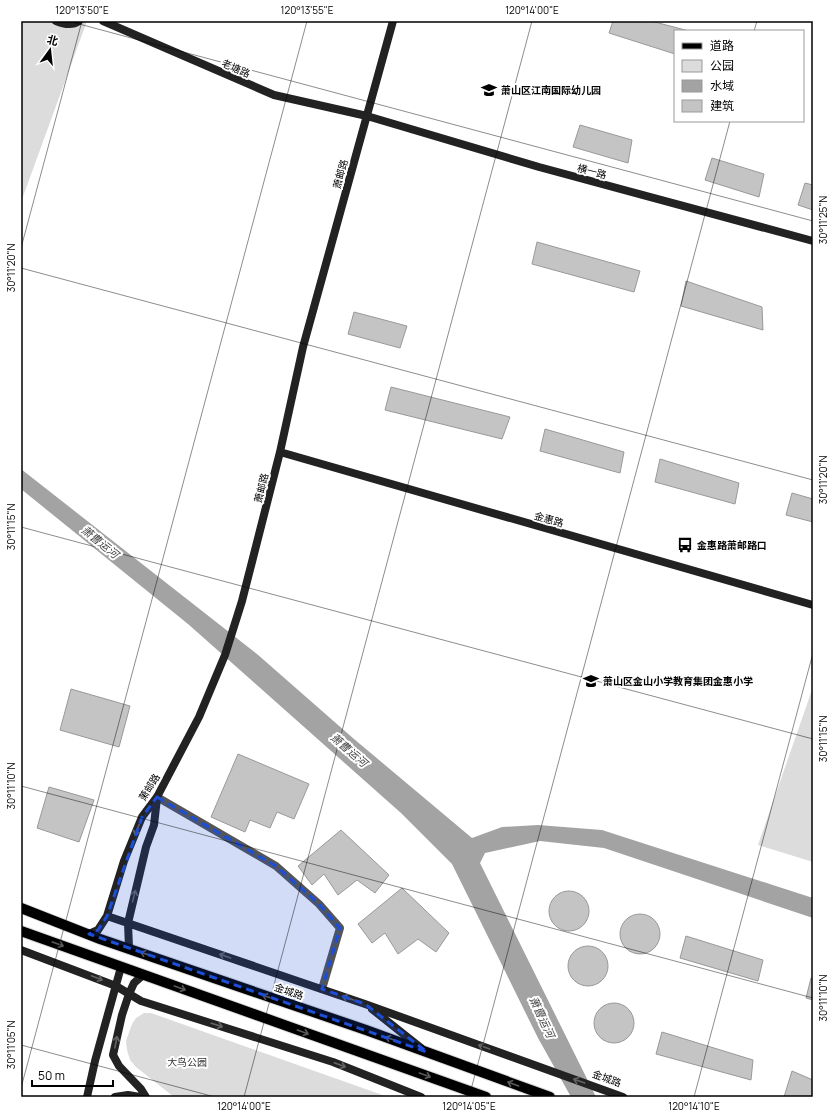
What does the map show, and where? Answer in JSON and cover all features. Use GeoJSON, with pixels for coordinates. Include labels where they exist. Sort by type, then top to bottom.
{"type":"FeatureCollection","features":[{"type":"Feature","properties":{"kind":"main road"},"geometry":{"type":"LineString","coordinates":[[56,21],[63,24],[76,24],[79,21]]}},
{"type":"Feature","properties":{"kind":"main road","name":"老塘路"},"geometry":{"type":"LineString","coordinates":[[103,21],[274,95],[367,116]]}},
{"type":"Feature","properties":{"kind":"main road","name":"萧邮路"},"geometry":{"type":"LineString","coordinates":[[89,934],[98,930],[107,916],[124,861],[142,816],[157,797],[199,717],[225,655],[238,615],[280,452],[303,347],[393,21]]}},
{"type":"Feature","properties":{"kind":"main road","name":"横一路"},"geometry":{"type":"LineString","coordinates":[[367,116],[539,167],[813,241]]}},
{"type":"Feature","properties":{"kind":"main road","name":"金惠路"},"geometry":{"type":"LineString","coordinates":[[280,452],[813,605]]}},
{"type":"Feature","properties":{"kind":"main road"},"geometry":{"type":"LineString","coordinates":[[128,948],[128,923],[146,847],[154,825],[157,797]]}},
{"type":"Feature","properties":{"kind":"main road","name":"金城路"},"geometry":{"type":"LineString","coordinates":[[21,908],[128,948],[366,1030],[550,1097]]}},
{"type":"Feature","properties":{"kind":"main road","name":"金城路"},"geometry":{"type":"LineString","coordinates":[[107,916],[365,1004],[623,1097]]}},
{"type":"Feature","properties":{"kind":"main road"},"geometry":{"type":"LineString","coordinates":[[21,931],[486,1097]]}},
{"type":"Feature","properties":{"kind":"main road"},"geometry":{"type":"LineString","coordinates":[[21,950],[116,986],[141,1001],[333,1062],[421,1097]]}},
{"type":"Feature","properties":{"kind":"main road"},"geometry":{"type":"LineString","coordinates":[[87,1097],[95,1061],[121,967]]}},
{"type":"Feature","properties":{"kind":"main road"},"geometry":{"type":"LineString","coordinates":[[143,975],[134,983],[129,994],[122,1014],[113,1055],[119,1066],[141,1088],[146,1097]]}},
{"type":"Feature","properties":{"kind":"main road"},"geometry":{"type":"LineString","coordinates":[[365,1004],[427,1052]]}},
{"type":"Feature","properties":{"kind":"main road"},"geometry":{"type":"LineString","coordinates":[[115,1097],[128,1095],[140,1097]]}},
{"type":"Feature","properties":{"kind":"street"},"geometry":{"type":"LineString","coordinates":[[157,797],[276,866],[319,904],[340,928],[322,989]]}},
{"type":"Feature","properties":{"kind":"highlighted area"},"geometry":{"type":"Polygon","coordinates":[[[157,797],[276,866],[319,904],[340,928],[322,989],[365,1004],[427,1052],[89,934],[98,930],[107,916],[142,817],[157,797]]]}},
{"type":"Feature","properties":{"kind":"green space"},"geometry":{"type":"Polygon","coordinates":[[[21,21],[87,21],[21,202],[21,21]]]}},
{"type":"Feature","properties":{"kind":"green space"},"geometry":{"type":"Polygon","coordinates":[[[813,687],[813,862],[758,845],[813,687]]]}},
{"type":"Feature","properties":{"kind":"green space","name":"大鸟公园"},"geometry":{"type":"Polygon","coordinates":[[[144,1013],[151,1013],[388,1097],[174,1097],[136,1067],[130,1060],[126,1041],[132,1024],[136,1018],[144,1013]]]}},
{"type":"Feature","properties":{"kind":"water","name":"萧曹运河"},"geometry":{"type":"Polygon","coordinates":[[[21,469],[257,654],[354,739],[472,838],[502,827],[538,825],[602,830],[813,898],[813,918],[604,848],[540,841],[485,853],[480,863],[596,1097],[571,1097],[538,1038],[452,864],[401,813],[188,624],[21,489],[21,469]]]}},
{"type":"Feature","properties":{"kind":"building"},"geometry":{"type":"Polygon","coordinates":[[[613,21],[651,21],[685,30],[674,30],[674,54],[609,33],[613,21]]]}},
{"type":"Feature","properties":{"kind":"building"},"geometry":{"type":"Polygon","coordinates":[[[580,125],[632,140],[628,163],[573,147],[580,125]]]}},
{"type":"Feature","properties":{"kind":"building"},"geometry":{"type":"Polygon","coordinates":[[[712,158],[764,174],[759,197],[705,180],[712,158]]]}},
{"type":"Feature","properties":{"kind":"building"},"geometry":{"type":"Polygon","coordinates":[[[805,183],[813,185],[813,210],[798,205],[805,183]]]}},
{"type":"Feature","properties":{"kind":"building"},"geometry":{"type":"Polygon","coordinates":[[[537,242],[640,271],[634,292],[532,264],[537,242]]]}},
{"type":"Feature","properties":{"kind":"building"},"geometry":{"type":"Polygon","coordinates":[[[686,281],[762,307],[763,330],[681,306],[686,281]]]}},
{"type":"Feature","properties":{"kind":"building"},"geometry":{"type":"Polygon","coordinates":[[[354,312],[407,326],[400,348],[348,334],[354,312]]]}},
{"type":"Feature","properties":{"kind":"building"},"geometry":{"type":"Polygon","coordinates":[[[391,387],[510,417],[502,439],[385,410],[391,387]]]}},
{"type":"Feature","properties":{"kind":"building"},"geometry":{"type":"Polygon","coordinates":[[[545,429],[624,452],[620,473],[540,451],[545,429]]]}},
{"type":"Feature","properties":{"kind":"building"},"geometry":{"type":"Polygon","coordinates":[[[660,459],[739,483],[735,504],[655,482],[660,459]]]}},
{"type":"Feature","properties":{"kind":"building"},"geometry":{"type":"Polygon","coordinates":[[[792,493],[813,499],[813,522],[786,515],[792,493]]]}},
{"type":"Feature","properties":{"kind":"building"},"geometry":{"type":"Polygon","coordinates":[[[71,689],[130,706],[119,747],[60,730],[71,689]]]}},
{"type":"Feature","properties":{"kind":"building"},"geometry":{"type":"Polygon","coordinates":[[[238,754],[309,784],[294,819],[277,812],[270,828],[250,820],[245,832],[211,817],[238,754]]]}},
{"type":"Feature","properties":{"kind":"building"},"geometry":{"type":"Polygon","coordinates":[[[49,787],[94,800],[79,842],[37,828],[49,787]]]}},
{"type":"Feature","properties":{"kind":"building"},"geometry":{"type":"Polygon","coordinates":[[[341,830],[389,875],[375,893],[357,880],[338,895],[324,874],[312,885],[298,866],[341,830]]]}},
{"type":"Feature","properties":{"kind":"building"},"geometry":{"type":"Polygon","coordinates":[[[402,888],[449,933],[436,952],[418,939],[398,954],[385,933],[372,943],[358,924],[402,888]]]}},
{"type":"Feature","properties":{"kind":"building"},"geometry":{"type":"Polygon","coordinates":[[[569,891],[577,893],[583,897],[587,903],[589,911],[587,919],[583,925],[577,929],[569,931],[561,929],[555,925],[551,919],[549,911],[551,903],[555,897],[561,893],[569,891]]]}},
{"type":"Feature","properties":{"kind":"building"},"geometry":{"type":"Polygon","coordinates":[[[640,914],[648,916],[654,920],[658,926],[660,934],[658,942],[654,948],[648,952],[640,954],[632,952],[626,948],[622,942],[620,934],[622,926],[626,920],[632,916],[640,914]]]}},
{"type":"Feature","properties":{"kind":"building"},"geometry":{"type":"Polygon","coordinates":[[[686,936],[763,960],[758,981],[680,958],[686,936]]]}},
{"type":"Feature","properties":{"kind":"building"},"geometry":{"type":"Polygon","coordinates":[[[588,946],[596,948],[602,952],[606,958],[608,966],[606,974],[602,980],[596,984],[588,986],[580,984],[574,980],[570,974],[568,966],[570,958],[574,952],[580,948],[588,946]]]}},
{"type":"Feature","properties":{"kind":"building"},"geometry":{"type":"Polygon","coordinates":[[[811,978],[813,979],[813,1000],[806,998],[811,978]]]}},
{"type":"Feature","properties":{"kind":"building"},"geometry":{"type":"Polygon","coordinates":[[[614,1003],[622,1005],[628,1009],[632,1015],[634,1023],[632,1031],[628,1037],[622,1041],[614,1043],[606,1041],[600,1037],[596,1031],[594,1023],[596,1015],[600,1009],[606,1005],[614,1003]]]}},
{"type":"Feature","properties":{"kind":"building"},"geometry":{"type":"Polygon","coordinates":[[[662,1032],[753,1060],[751,1080],[656,1054],[662,1032]]]}},
{"type":"Feature","properties":{"kind":"building"},"geometry":{"type":"Polygon","coordinates":[[[792,1071],[813,1080],[813,1097],[784,1097],[792,1071]]]}},
{"type":"Feature","properties":{"kind":"place","name":"萧山区江南国际幼儿园"},"geometry":{"type":"Point","coordinates":[489,90]}},
{"type":"Feature","properties":{"kind":"place","name":"金惠路萧邮路口"},"geometry":{"type":"Point","coordinates":[685,545]}},
{"type":"Feature","properties":{"kind":"place","name":"萧山区金山小学教育集团金惠小学"},"geometry":{"type":"Point","coordinates":[591,681]}}]}
